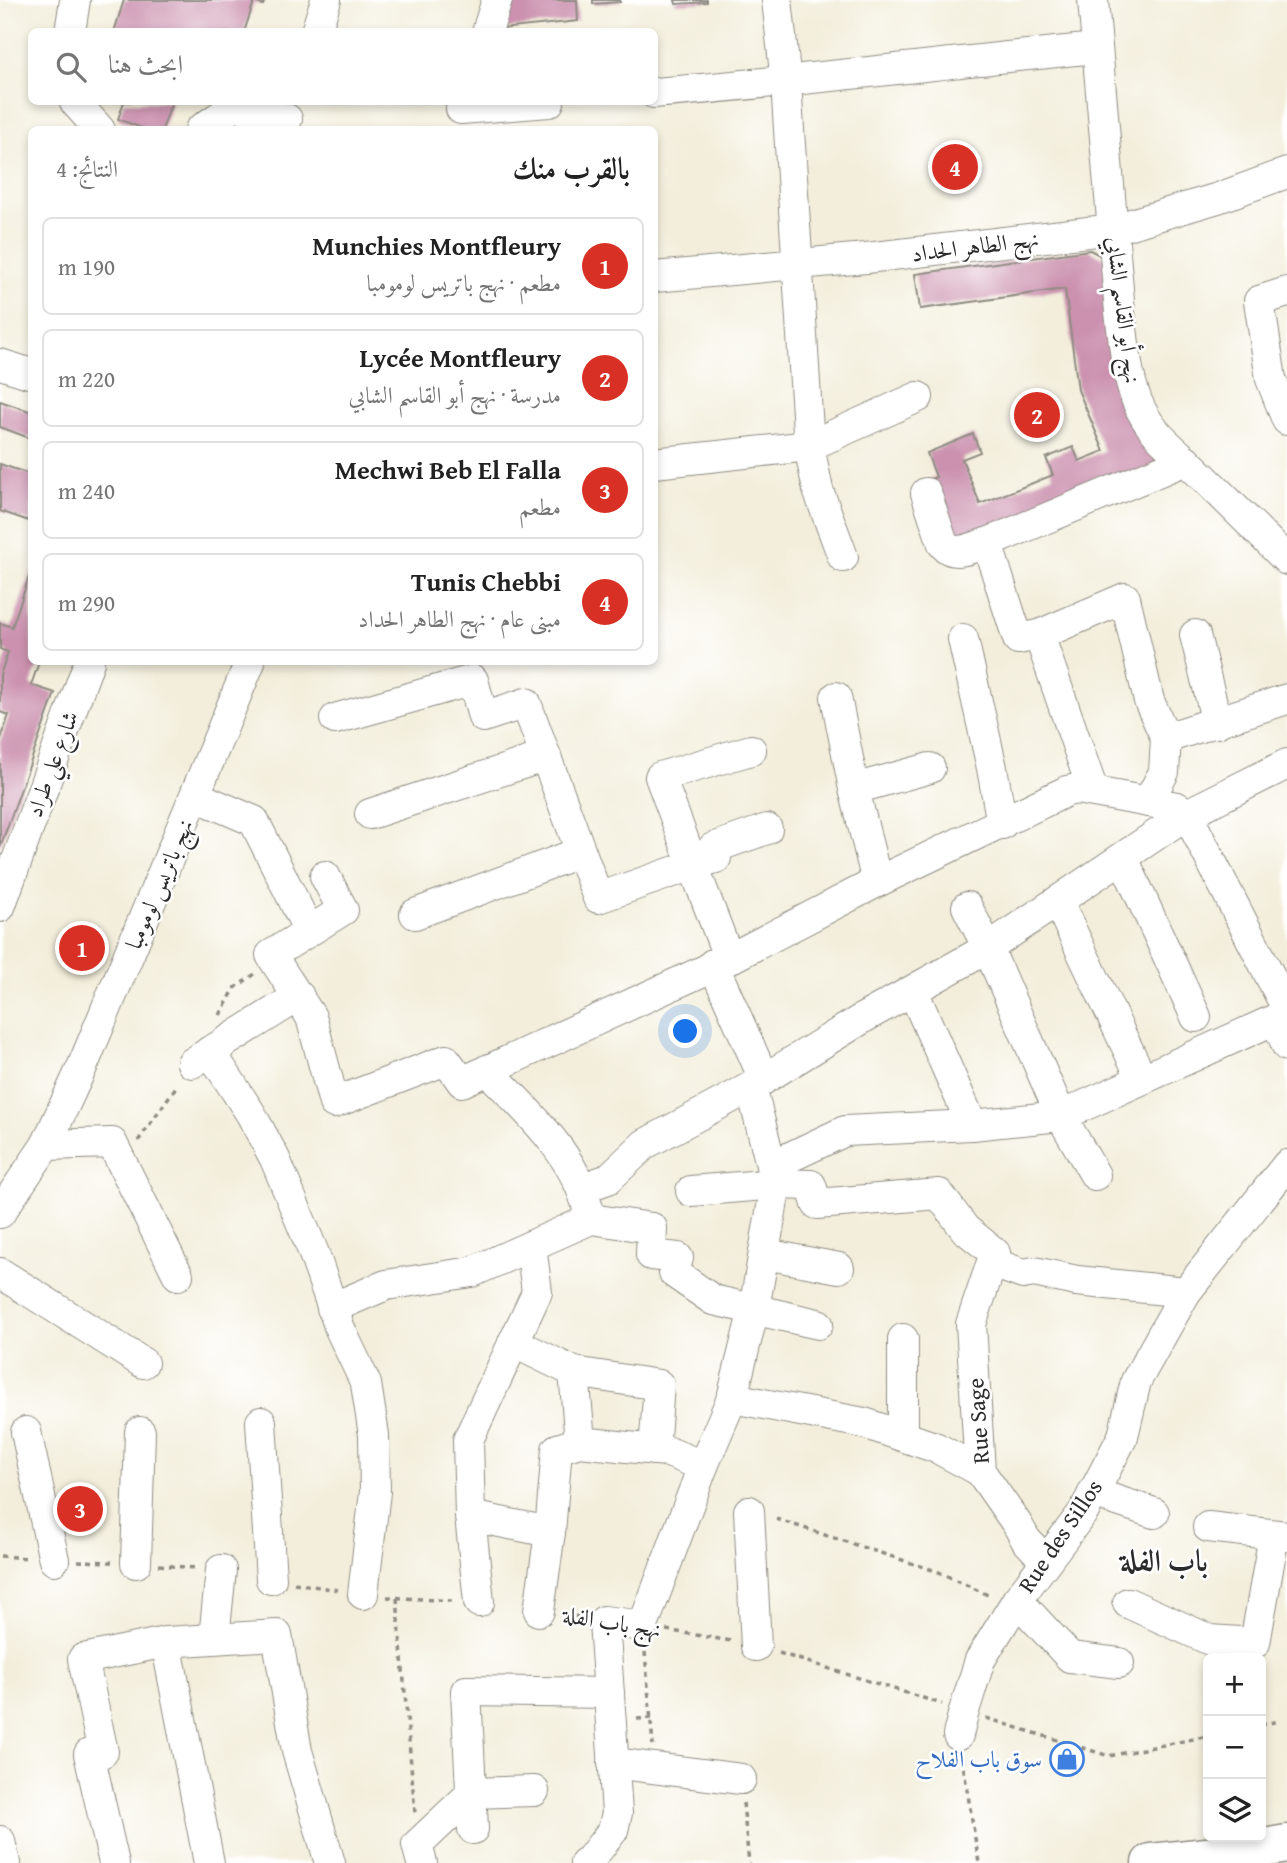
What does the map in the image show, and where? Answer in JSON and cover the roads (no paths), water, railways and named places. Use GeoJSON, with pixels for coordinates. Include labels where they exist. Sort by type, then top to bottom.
{"type":"FeatureCollection","features":[{"type":"Feature","properties":{"kind":"main road"},"geometry":{"type":"LineString","coordinates":[[1151,1863],[1287,1844]]}},
{"type":"Feature","properties":{"kind":"street"},"geometry":{"type":"LineString","coordinates":[[71,28],[75,0]]}},
{"type":"Feature","properties":{"kind":"street"},"geometry":{"type":"LineString","coordinates":[[317,28],[326,0]]}},
{"type":"Feature","properties":{"kind":"street"},"geometry":{"type":"LineString","coordinates":[[487,28],[497,0]]}},
{"type":"Feature","properties":{"kind":"street"},"geometry":{"type":"LineString","coordinates":[[777,0],[786,82],[809,446],[818,490],[843,556]]}},
{"type":"Feature","properties":{"kind":"street","name":"نهج أبو القاسم الشابي"},"geometry":{"type":"LineString","coordinates":[[1093,0],[1125,351],[1138,402],[1154,431],[1165,444],[1186,460],[1287,560]]}},
{"type":"Feature","properties":{"kind":"street"},"geometry":{"type":"LineString","coordinates":[[658,93],[786,82],[1097,48]]}},
{"type":"Feature","properties":{"kind":"street"},"geometry":{"type":"LineString","coordinates":[[78,105],[96,126]]}},
{"type":"Feature","properties":{"kind":"street"},"geometry":{"type":"LineString","coordinates":[[459,113],[524,105]]}},
{"type":"Feature","properties":{"kind":"street"},"geometry":{"type":"LineString","coordinates":[[206,126],[235,106],[288,117]]}},
{"type":"Feature","properties":{"kind":"street","name":"نهج الطاهر الحداد"},"geometry":{"type":"LineString","coordinates":[[658,277],[879,257],[1114,229],[1218,198],[1287,173]]}},
{"type":"Feature","properties":{"kind":"street"},"geometry":{"type":"LineString","coordinates":[[1273,297],[1271,379],[1287,420]]}},
{"type":"Feature","properties":{"kind":"street"},"geometry":{"type":"LineString","coordinates":[[0,364],[28,373]]}},
{"type":"Feature","properties":{"kind":"street"},"geometry":{"type":"LineString","coordinates":[[658,463],[809,446],[918,397]]}},
{"type":"Feature","properties":{"kind":"street"},"geometry":{"type":"LineString","coordinates":[[926,493],[943,544],[948,550],[958,552],[987,543],[1186,460]]}},
{"type":"Feature","properties":{"kind":"street"},"geometry":{"type":"LineString","coordinates":[[987,543],[1018,639],[1039,635],[1125,598],[1149,701],[1166,738],[1164,772],[1148,802]]}},
{"type":"Feature","properties":{"kind":"street"},"geometry":{"type":"LineString","coordinates":[[1039,635],[1093,791]]}},
{"type":"Feature","properties":{"kind":"street"},"geometry":{"type":"LineString","coordinates":[[1195,635],[1217,723]]}},
{"type":"Feature","properties":{"kind":"street"},"geometry":{"type":"LineString","coordinates":[[963,639],[1002,824]]}},
{"type":"Feature","properties":{"kind":"street","name":"شارع علي طراد"},"geometry":{"type":"LineString","coordinates":[[0,906],[88,665]]}},
{"type":"Feature","properties":{"kind":"street","name":"نهج باتريس لومومبا"},"geometry":{"type":"LineString","coordinates":[[0,1213],[46,1145],[83,1065],[249,665]]}},
{"type":"Feature","properties":{"kind":"street"},"geometry":{"type":"LineString","coordinates":[[335,719],[473,680],[483,717],[526,703],[598,898],[716,858],[713,848],[767,829]]}},
{"type":"Feature","properties":{"kind":"street"},"geometry":{"type":"LineString","coordinates":[[836,697],[854,789],[877,882]]}},
{"type":"Feature","properties":{"kind":"street"},"geometry":{"type":"LineString","coordinates":[[1166,738],[1287,699]]}},
{"type":"Feature","properties":{"kind":"street"},"geometry":{"type":"LineString","coordinates":[[539,1611],[550,1532],[557,1450],[580,1442],[666,1451],[703,1466],[732,1398],[754,1309],[765,1254],[774,1175],[757,1083],[693,865],[660,777],[751,750]]}},
{"type":"Feature","properties":{"kind":"street"},"geometry":{"type":"LineString","coordinates":[[370,814],[546,756]]}},
{"type":"Feature","properties":{"kind":"street"},"geometry":{"type":"LineString","coordinates":[[583,1188],[608,1179],[645,1144],[757,1083],[865,1017],[988,948],[1187,814],[1287,764]]}},
{"type":"Feature","properties":{"kind":"street"},"geometry":{"type":"LineString","coordinates":[[854,789],[930,768]]}},
{"type":"Feature","properties":{"kind":"street"},"geometry":{"type":"LineString","coordinates":[[475,1076],[721,962],[877,882],[1067,791],[1077,789],[1177,807],[1187,814],[1283,1014],[1287,1046]]}},
{"type":"Feature","properties":{"kind":"street"},"geometry":{"type":"LineString","coordinates":[[196,796],[254,821],[309,931]]}},
{"type":"Feature","properties":{"kind":"street"},"geometry":{"type":"LineString","coordinates":[[415,914],[581,852]]}},
{"type":"Feature","properties":{"kind":"street"},"geometry":{"type":"LineString","coordinates":[[1123,858],[1196,1017]]}},
{"type":"Feature","properties":{"kind":"street"},"geometry":{"type":"LineString","coordinates":[[325,876],[343,910],[271,955],[311,1017],[334,1102],[446,1060],[475,1076],[547,1133],[583,1188],[591,1219]]}},
{"type":"Feature","properties":{"kind":"street"},"geometry":{"type":"LineString","coordinates":[[1058,902],[1142,1079]]}},
{"type":"Feature","properties":{"kind":"street"},"geometry":{"type":"LineString","coordinates":[[967,907],[988,948],[1061,1116],[1095,1175]]}},
{"type":"Feature","properties":{"kind":"street"},"geometry":{"type":"LineString","coordinates":[[913,991],[972,1125]]}},
{"type":"Feature","properties":{"kind":"street"},"geometry":{"type":"LineString","coordinates":[[299,996],[201,1057],[251,1114],[275,1159],[313,1251],[340,1329],[366,1384],[374,1435],[375,1492],[363,1594]]}},
{"type":"Feature","properties":{"kind":"street"},"geometry":{"type":"LineString","coordinates":[[691,1191],[774,1175],[845,1131],[972,1125],[1061,1116],[1283,1014]]}},
{"type":"Feature","properties":{"kind":"street"},"geometry":{"type":"LineString","coordinates":[[46,1145],[112,1143],[178,1275]]}},
{"type":"Feature","properties":{"kind":"street","name":"Rue des Sillos"},"geometry":{"type":"LineString","coordinates":[[961,1723],[980,1660],[1045,1561],[1084,1511],[1123,1436],[1136,1381],[1186,1292],[1287,1165]]}},
{"type":"Feature","properties":{"kind":"street"},"geometry":{"type":"LineString","coordinates":[[774,1175],[811,1185],[817,1204],[939,1194],[965,1229],[995,1253],[993,1263],[1023,1274],[1034,1272],[1077,1281],[1186,1292]]}},
{"type":"Feature","properties":{"kind":"street"},"geometry":{"type":"LineString","coordinates":[[332,1308],[386,1285],[472,1272],[591,1219],[652,1228],[651,1255],[678,1258],[674,1273],[713,1300],[818,1324]]}},
{"type":"Feature","properties":{"kind":"street"},"geometry":{"type":"LineString","coordinates":[[479,1602],[470,1516],[468,1440],[537,1292],[531,1246]]}},
{"type":"Feature","properties":{"kind":"street"},"geometry":{"type":"LineString","coordinates":[[765,1254],[839,1268]]}},
{"type":"Feature","properties":{"kind":"street","name":"Rue Sage"},"geometry":{"type":"LineString","coordinates":[[993,1263],[971,1324],[980,1471],[1026,1540],[1045,1561]]}},
{"type":"Feature","properties":{"kind":"street"},"geometry":{"type":"LineString","coordinates":[[0,1273],[143,1363]]}},
{"type":"Feature","properties":{"kind":"street"},"geometry":{"type":"LineString","coordinates":[[903,1339],[903,1436]]}},
{"type":"Feature","properties":{"kind":"street"},"geometry":{"type":"LineString","coordinates":[[513,1342],[574,1372],[659,1385],[654,1450]]}},
{"type":"Feature","properties":{"kind":"street"},"geometry":{"type":"LineString","coordinates":[[574,1372],[580,1442]]}},
{"type":"Feature","properties":{"kind":"street"},"geometry":{"type":"LineString","coordinates":[[732,1398],[864,1423],[937,1448],[980,1471]]}},
{"type":"Feature","properties":{"kind":"street"},"geometry":{"type":"LineString","coordinates":[[261,1422],[271,1579]]}},
{"type":"Feature","properties":{"kind":"street"},"geometry":{"type":"LineString","coordinates":[[26,1432],[54,1560]]}},
{"type":"Feature","properties":{"kind":"street"},"geometry":{"type":"LineString","coordinates":[[136,1563],[140,1432]]}},
{"type":"Feature","properties":{"kind":"street","name":"نهج باب الفلة"},"geometry":{"type":"LineString","coordinates":[[609,1693],[604,1621],[643,1626],[703,1466]]}},
{"type":"Feature","properties":{"kind":"street"},"geometry":{"type":"LineString","coordinates":[[1093,1493],[1154,1513]]}},
{"type":"Feature","properties":{"kind":"street"},"geometry":{"type":"LineString","coordinates":[[749,1511],[756,1646]]}},
{"type":"Feature","properties":{"kind":"street"},"geometry":{"type":"LineString","coordinates":[[470,1516],[550,1532]]}},
{"type":"Feature","properties":{"kind":"street"},"geometry":{"type":"LineString","coordinates":[[1128,1603],[1210,1640],[1255,1643],[1281,1535],[1208,1527]]}},
{"type":"Feature","properties":{"kind":"street"},"geometry":{"type":"LineString","coordinates":[[214,1638],[221,1570]]}},
{"type":"Feature","properties":{"kind":"street"},"geometry":{"type":"LineString","coordinates":[[1015,1604],[1070,1657],[1119,1663]]}},
{"type":"Feature","properties":{"kind":"street"},"geometry":{"type":"LineString","coordinates":[[114,1863],[89,1754],[103,1752],[83,1659],[166,1642],[277,1635],[297,1751],[330,1863]]}},
{"type":"Feature","properties":{"kind":"street"},"geometry":{"type":"LineString","coordinates":[[166,1642],[209,1863]]}},
{"type":"Feature","properties":{"kind":"street"},"geometry":{"type":"LineString","coordinates":[[474,1829],[466,1691],[609,1693],[615,1822],[613,1830],[589,1862]]}},
{"type":"Feature","properties":{"kind":"street"},"geometry":{"type":"LineString","coordinates":[[613,1763],[741,1779]]}},
{"type":"Feature","properties":{"kind":"street"},"geometry":{"type":"LineString","coordinates":[[420,1854],[472,1793],[534,1791]]}},
{"type":"Feature","properties":{"kind":"street"},"geometry":{"type":"LineString","coordinates":[[0,1841],[5,1863]]}},
{"type":"Feature","properties":{"kind":"place","name":"Tunis Chebbi"},"geometry":{"type":"Point","coordinates":[955,167]}},
{"type":"Feature","properties":{"kind":"place","name":"Lycée Montfleury"},"geometry":{"type":"Point","coordinates":[1037,415]}},
{"type":"Feature","properties":{"kind":"place","name":"Munchies Montfleury"},"geometry":{"type":"Point","coordinates":[82,948]}},
{"type":"Feature","properties":{"kind":"place","name":"Mechwi Beb El Falla"},"geometry":{"type":"Point","coordinates":[80,1509]}},
{"type":"Feature","properties":{"kind":"place","name":"سوق باب الفلاح"},"geometry":{"type":"Point","coordinates":[1067,1759]}},
{"type":"Feature","properties":{"kind":"district","name":"باب الفلة"},"geometry":{"type":"Point","coordinates":[1164,1561]}}]}
